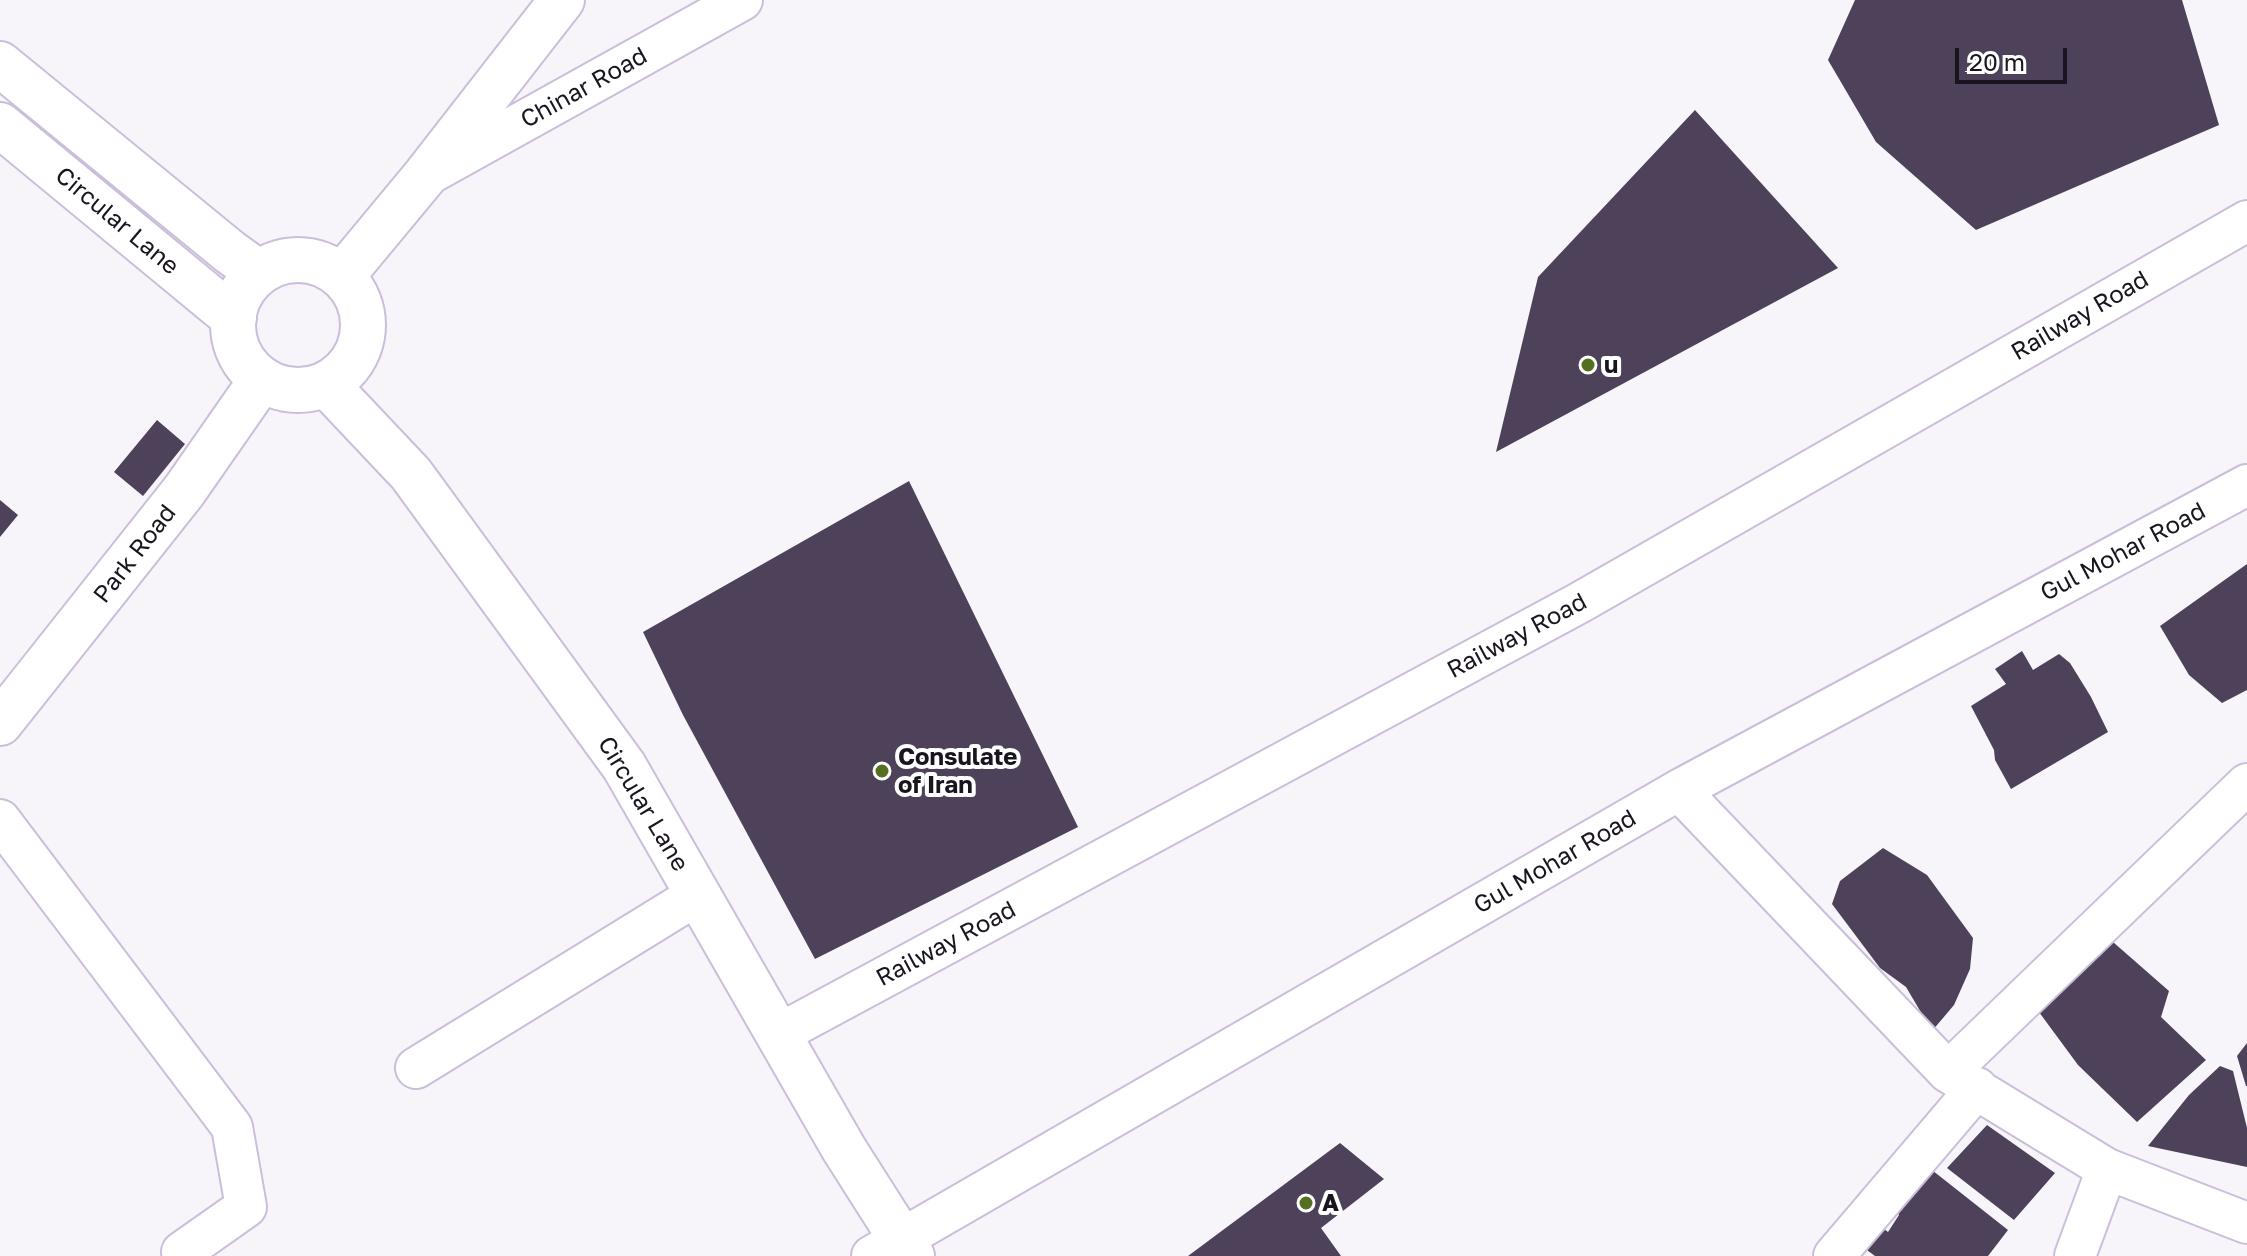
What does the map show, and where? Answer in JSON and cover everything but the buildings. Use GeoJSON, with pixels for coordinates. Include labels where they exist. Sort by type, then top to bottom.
{"type":"FeatureCollection","features":[{"type":"Feature","properties":{"kind":"street"},"geometry":{"type":"LineString","coordinates":[[342,276],[425,176],[562,0]]}},
{"type":"Feature","properties":{"kind":"street","name":"Chinar Road"},"geometry":{"type":"LineString","coordinates":[[425,176],[742,0]]}},
{"type":"Feature","properties":{"kind":"street"},"geometry":{"type":"LineString","coordinates":[[0,64],[259,273]]}},
{"type":"Feature","properties":{"kind":"street","name":"Circular Lane"},"geometry":{"type":"LineString","coordinates":[[0,125],[234,318]]}},
{"type":"Feature","properties":{"kind":"street","name":"Railway Road"},"geometry":{"type":"LineString","coordinates":[[777,1035],[1579,603],[2247,221]]}},
{"type":"Feature","properties":{"kind":"street"},"geometry":{"type":"LineString","coordinates":[[306,260],[326,266],[342,276],[360,303],[363,334],[350,364],[326,384],[293,390],[262,379],[241,355],[234,334],[234,318],[241,295],[259,273],[287,261],[306,260]]}},
{"type":"Feature","properties":{"kind":"street","name":"Park Road"},"geometry":{"type":"LineString","coordinates":[[0,723],[184,491],[262,379]]}},
{"type":"Feature","properties":{"kind":"street","name":"Circular Lane"},"geometry":{"type":"LineString","coordinates":[[326,384],[411,474],[624,766],[895,1251]]}},
{"type":"Feature","properties":{"kind":"street","name":"Gul Mohar Road"},"geometry":{"type":"LineString","coordinates":[[895,1251],[1679,790],[2247,485]]}},
{"type":"Feature","properties":{"kind":"street"},"geometry":{"type":"LineString","coordinates":[[1834,1256],[1963,1080],[2247,784]]}},
{"type":"Feature","properties":{"kind":"street"},"geometry":{"type":"LineString","coordinates":[[1679,790],[1963,1080],[2107,1169],[2247,1223]]}},
{"type":"Feature","properties":{"kind":"street"},"geometry":{"type":"LineString","coordinates":[[0,820],[232,1127],[246,1207],[182,1252]]}},
{"type":"Feature","properties":{"kind":"street"},"geometry":{"type":"LineString","coordinates":[[416,1068],[697,895]]}},
{"type":"Feature","properties":{"kind":"street"},"geometry":{"type":"LineString","coordinates":[[2075,1256],[2107,1169]]}},
{"type":"Feature","properties":{"kind":"place","name":"u"},"geometry":{"type":"Point","coordinates":[1588,365]}},
{"type":"Feature","properties":{"kind":"place","name":"Consulate of Iran"},"geometry":{"type":"Point","coordinates":[882,771]}},
{"type":"Feature","properties":{"kind":"place","name":"A"},"geometry":{"type":"Point","coordinates":[1306,1203]}}]}
